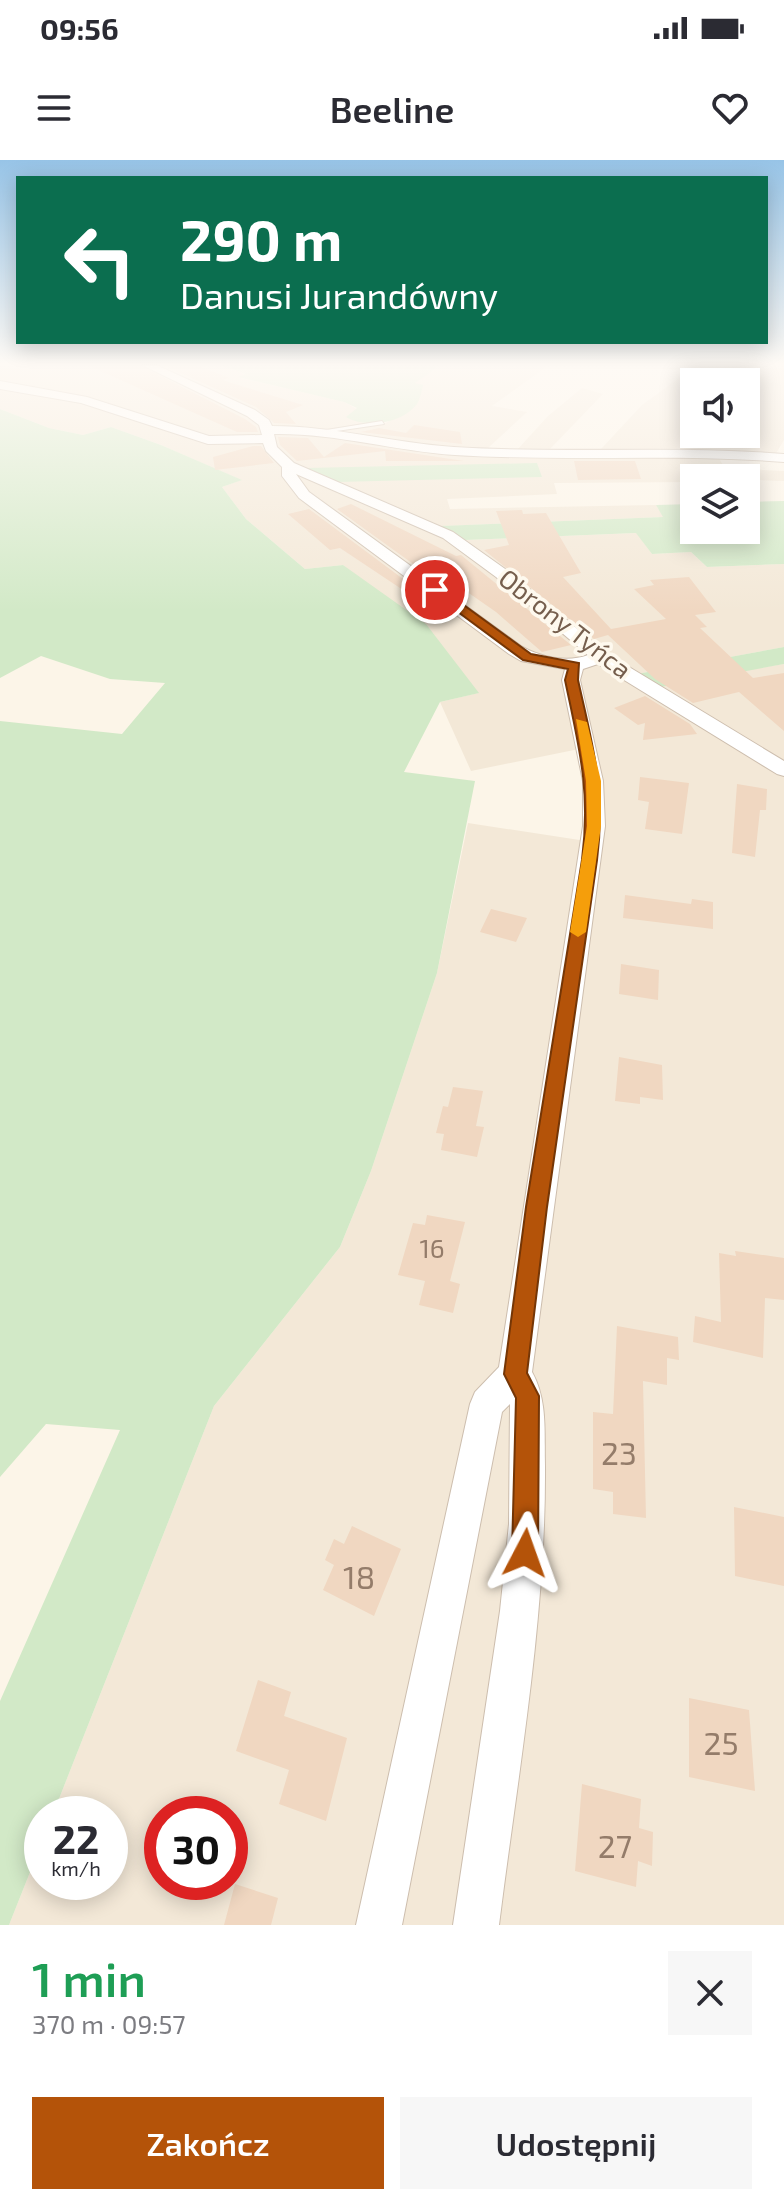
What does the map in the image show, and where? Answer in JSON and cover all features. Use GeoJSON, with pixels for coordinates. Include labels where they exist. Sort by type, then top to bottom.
{"type":"FeatureCollection","features":[{"type":"Feature","properties":{"kind":"street","name":"Obrony Tyńca"},"geometry":{"type":"LineString","coordinates":[[271,447],[289,466],[448,535],[502,574],[587,662],[784,770]]}},
{"type":"Feature","properties":{"kind":"street"},"geometry":{"type":"LineString","coordinates":[[413,447],[456,451],[668,450],[784,458]]}},
{"type":"Feature","properties":{"kind":"street"},"geometry":{"type":"LineString","coordinates":[[289,466],[289,476],[304,495],[515,650],[527,657],[587,662]]}},
{"type":"Feature","properties":{"kind":"street"},"geometry":{"type":"LineString","coordinates":[[379,1925],[487,1404],[515,1374],[594,826],[593,781],[571,680],[587,662]]}},
{"type":"Feature","properties":{"kind":"street"},"geometry":{"type":"LineString","coordinates":[[476,1925],[519,1611],[527,1524],[527,1396],[515,1374]]}},
{"type":"Feature","properties":{"kind":"shaded area"},"geometry":{"type":"Polygon","coordinates":[[[166,447],[489,447],[487,449],[517,450],[519,447],[552,447],[549,450],[780,447],[775,455],[716,454],[722,464],[680,464],[680,482],[554,483],[557,494],[447,499],[450,509],[656,505],[664,517],[442,526],[465,540],[637,533],[652,554],[691,552],[707,567],[784,564],[784,647],[638,674],[735,672],[784,664],[784,1925],[9,1925],[24,1887],[24,1900],[128,1900],[128,1796],[60,1796],[214,1406],[340,1247],[371,1171],[437,973],[468,823],[586,841],[586,777],[579,749],[471,771],[440,702],[478,693],[343,565],[305,569],[246,519],[222,487],[241,480],[166,447]]]}},
{"type":"Feature","properties":{"kind":"shaded area"},"geometry":{"type":"Polygon","coordinates":[[[760,470],[784,471],[784,481],[760,480],[760,470]]]}},
{"type":"Feature","properties":{"kind":"green space"},"geometry":{"type":"Polygon","coordinates":[[[0,447],[166,447],[242,480],[222,487],[246,519],[305,569],[343,565],[426,624],[479,693],[440,702],[404,772],[475,781],[437,973],[371,1171],[340,1247],[214,1406],[60,1796],[24,1796],[24,1887],[9,1925],[0,1925],[0,1701],[120,1430],[46,1424],[0,1477],[0,721],[122,734],[165,683],[110,679],[41,656],[0,678],[0,447]]]}},
{"type":"Feature","properties":{"kind":"green space"},"geometry":{"type":"Polygon","coordinates":[[[537,463],[542,477],[336,482],[306,468],[537,463]]]}},
{"type":"Feature","properties":{"kind":"green space"},"geometry":{"type":"Polygon","coordinates":[[[784,501],[784,564],[707,567],[691,552],[652,554],[636,533],[465,540],[440,526],[663,517],[656,505],[680,504],[680,544],[760,544],[760,502],[784,501]]]}},
{"type":"Feature","properties":{"kind":"green space"},"geometry":{"type":"Polygon","coordinates":[[[784,647],[784,664],[655,688],[637,674],[784,647]]]}},
{"type":"Feature","properties":{"kind":"building"},"geometry":{"type":"Polygon","coordinates":[[[248,447],[262,447],[274,463],[215,470],[213,457],[248,447]]]}},
{"type":"Feature","properties":{"kind":"building"},"geometry":{"type":"Polygon","coordinates":[[[283,447],[316,447],[324,457],[338,447],[374,447],[464,461],[386,461],[385,451],[297,461],[283,447]]]}},
{"type":"Feature","properties":{"kind":"building"},"geometry":{"type":"Polygon","coordinates":[[[574,461],[635,461],[641,479],[578,480],[574,461]]]}},
{"type":"Feature","properties":{"kind":"building"},"geometry":{"type":"Polygon","coordinates":[[[351,504],[456,556],[461,555],[571,645],[542,652],[496,612],[463,589],[452,592],[337,509],[351,504]]]}},
{"type":"Feature","properties":{"kind":"building"},"geometry":{"type":"Polygon","coordinates":[[[309,509],[430,599],[421,602],[340,548],[330,550],[288,514],[309,509]]]}},
{"type":"Feature","properties":{"kind":"building"},"geometry":{"type":"Polygon","coordinates":[[[522,510],[523,514],[546,513],[581,573],[563,577],[611,629],[666,619],[634,589],[654,585],[650,580],[689,577],[716,612],[695,615],[707,627],[700,628],[753,678],[784,673],[784,731],[739,692],[693,703],[655,679],[608,635],[594,639],[484,550],[509,545],[496,511],[522,510]]]}},
{"type":"Feature","properties":{"kind":"building"},"geometry":{"type":"Polygon","coordinates":[[[645,696],[690,724],[697,734],[643,740],[645,723],[638,725],[614,708],[645,696]]]}},
{"type":"Feature","properties":{"kind":"building"},"geometry":{"type":"Polygon","coordinates":[[[640,777],[689,783],[682,834],[645,829],[649,802],[638,800],[640,777]]]}},
{"type":"Feature","properties":{"kind":"building"},"geometry":{"type":"Polygon","coordinates":[[[737,784],[767,789],[766,810],[760,810],[755,857],[732,853],[737,784]]]}},
{"type":"Feature","properties":{"kind":"building"},"geometry":{"type":"Polygon","coordinates":[[[625,895],[691,904],[692,899],[713,902],[713,929],[623,918],[625,895]]]}},
{"type":"Feature","properties":{"kind":"building"},"geometry":{"type":"Polygon","coordinates":[[[491,909],[527,918],[516,942],[480,932],[491,909]]]}},
{"type":"Feature","properties":{"kind":"building"},"geometry":{"type":"Polygon","coordinates":[[[621,964],[659,970],[658,1000],[619,994],[621,964]]]}},
{"type":"Feature","properties":{"kind":"building"},"geometry":{"type":"Polygon","coordinates":[[[619,1057],[662,1065],[663,1100],[640,1097],[640,1104],[615,1101],[619,1057]]]}},
{"type":"Feature","properties":{"kind":"building"},"geometry":{"type":"Polygon","coordinates":[[[453,1087],[483,1091],[476,1126],[484,1127],[477,1157],[441,1150],[444,1134],[436,1133],[443,1106],[448,1107],[453,1087]]]}},
{"type":"Feature","properties":{"kind":"building"},"geometry":{"type":"Polygon","coordinates":[[[427,1215],[465,1222],[450,1281],[460,1284],[453,1313],[419,1305],[425,1281],[398,1275],[413,1223],[425,1225],[427,1215]]]}},
{"type":"Feature","properties":{"kind":"building"},"geometry":{"type":"Polygon","coordinates":[[[735,1251],[784,1258],[784,1300],[765,1298],[763,1358],[693,1342],[695,1316],[721,1322],[719,1253],[736,1256],[735,1251]]]}},
{"type":"Feature","properties":{"kind":"building"},"geometry":{"type":"Polygon","coordinates":[[[617,1326],[678,1337],[679,1360],[667,1358],[667,1385],[643,1381],[646,1518],[613,1514],[613,1492],[593,1489],[593,1412],[613,1414],[617,1326]]]}},
{"type":"Feature","properties":{"kind":"building"},"geometry":{"type":"Polygon","coordinates":[[[734,1507],[784,1517],[784,1586],[735,1576],[734,1507]]]}},
{"type":"Feature","properties":{"kind":"building"},"geometry":{"type":"Polygon","coordinates":[[[352,1526],[401,1549],[374,1616],[323,1590],[334,1565],[325,1560],[334,1539],[344,1544],[352,1526]]]}},
{"type":"Feature","properties":{"kind":"building"},"geometry":{"type":"Polygon","coordinates":[[[258,1680],[291,1692],[284,1716],[347,1738],[326,1821],[279,1804],[289,1770],[236,1751],[258,1680]]]}},
{"type":"Feature","properties":{"kind":"building"},"geometry":{"type":"Polygon","coordinates":[[[689,1698],[749,1710],[755,1791],[689,1777],[689,1698]]]}},
{"type":"Feature","properties":{"kind":"building"},"geometry":{"type":"Polygon","coordinates":[[[582,1784],[641,1799],[639,1828],[653,1832],[652,1866],[638,1861],[636,1887],[575,1871],[582,1784]]]}},
{"type":"Feature","properties":{"kind":"building"},"geometry":{"type":"Polygon","coordinates":[[[248,1888],[278,1898],[271,1925],[224,1925],[231,1900],[248,1900],[248,1888]]]}},
{"type":"Feature","properties":{"kind":"slow traffic"},"geometry":{"type":"LineString","coordinates":[[578,932],[594,826],[593,781],[581,722]]}},
{"type":"Feature","properties":{"kind":"route"},"geometry":{"type":"LineString","coordinates":[[435,590],[527,657],[575,666],[571,680],[593,781],[594,826],[590,860],[515,1374],[527,1396],[525,1553]]}}]}
